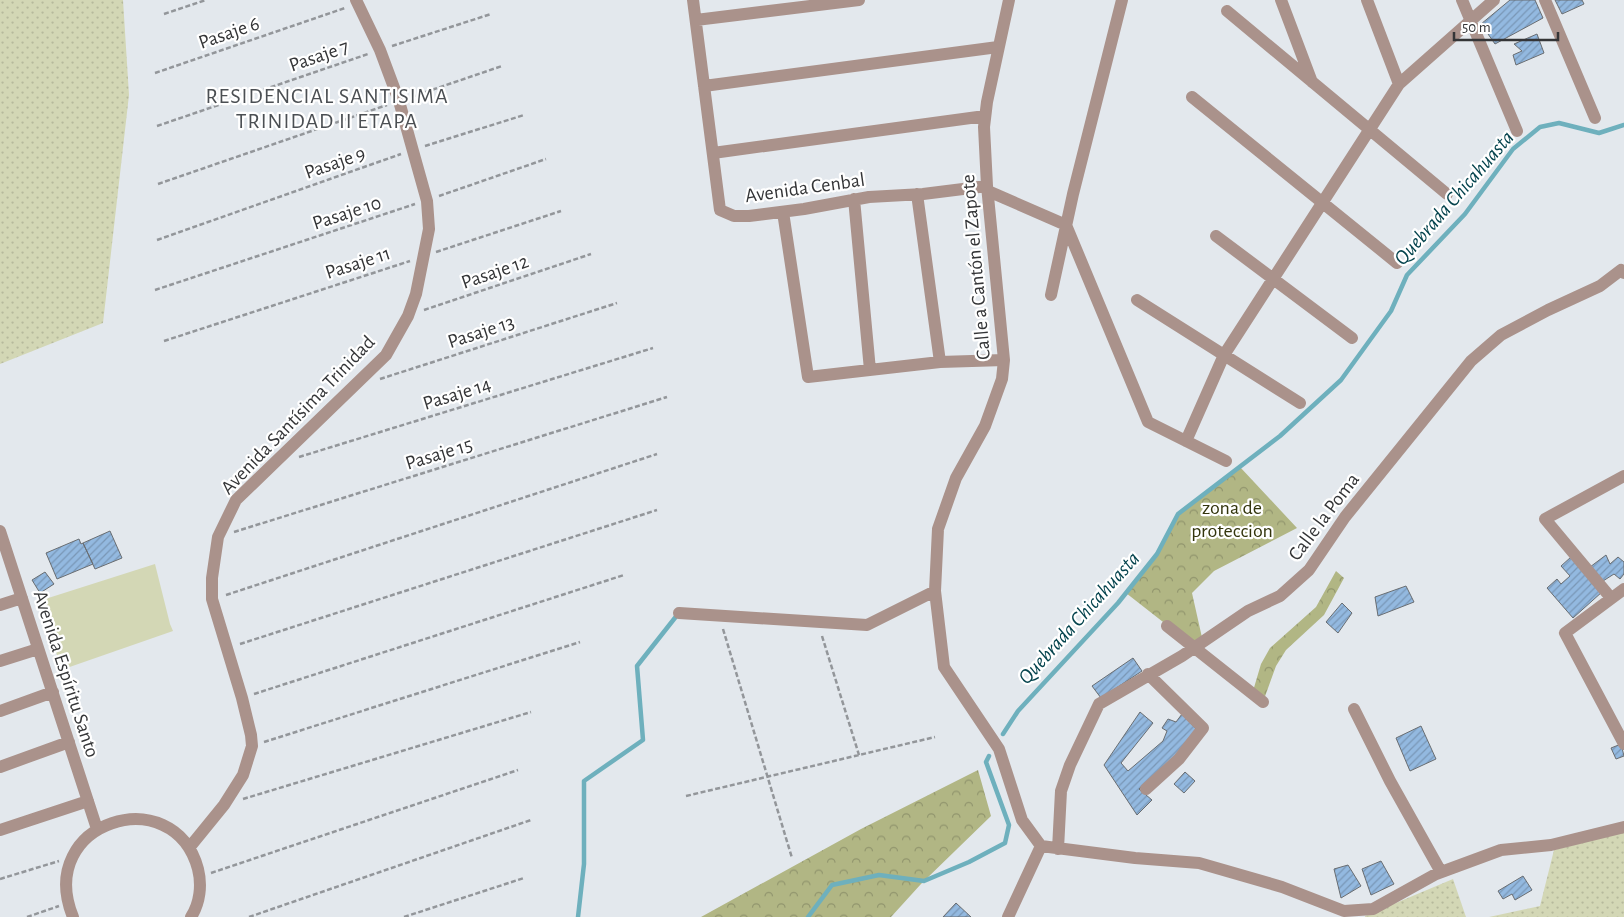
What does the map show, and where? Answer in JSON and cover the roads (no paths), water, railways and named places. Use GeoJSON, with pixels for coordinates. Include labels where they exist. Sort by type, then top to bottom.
{"type":"FeatureCollection","features":[{"type":"Feature","properties":{"kind":"street","name":"Avenida Cenbal"},"geometry":{"type":"LineString","coordinates":[[693,0],[720,210],[734,216],[783,212],[854,199],[987,189]]}},
{"type":"Feature","properties":{"kind":"street"},"geometry":{"type":"LineString","coordinates":[[696,20],[859,0]]}},
{"type":"Feature","properties":{"kind":"street","name":"Calle a Cantón el Zapote"},"geometry":{"type":"LineString","coordinates":[[1009,0],[985,116],[987,189],[1004,360],[1002,379],[985,426],[956,478],[938,529],[935,591],[944,667],[999,749],[1022,820],[1041,846]]}},
{"type":"Feature","properties":{"kind":"street"},"geometry":{"type":"LineString","coordinates":[[1051,295],[1066,225],[1122,0]]}},
{"type":"Feature","properties":{"kind":"street"},"geometry":{"type":"LineString","coordinates":[[1281,0],[1313,84]]}},
{"type":"Feature","properties":{"kind":"street"},"geometry":{"type":"LineString","coordinates":[[1367,0],[1400,84]]}},
{"type":"Feature","properties":{"kind":"street"},"geometry":{"type":"LineString","coordinates":[[1462,0],[1469,21],[1517,132]]}},
{"type":"Feature","properties":{"kind":"street"},"geometry":{"type":"LineString","coordinates":[[1186,442],[1224,355],[1371,132],[1400,84],[1494,0]]}},
{"type":"Feature","properties":{"kind":"street"},"geometry":{"type":"LineString","coordinates":[[1545,0],[1595,118]]}},
{"type":"Feature","properties":{"kind":"street","name":"Avenida Santísima Trinidad"},"geometry":{"type":"LineString","coordinates":[[189,848],[224,805],[243,775],[252,746],[242,698],[212,599],[212,578],[218,537],[236,500],[386,355],[408,316],[416,294],[429,229],[426,201],[414,150],[399,101],[380,50],[357,2]]}},
{"type":"Feature","properties":{"kind":"street"},"geometry":{"type":"LineString","coordinates":[[1227,10],[1313,84],[1447,194]]}},
{"type":"Feature","properties":{"kind":"street"},"geometry":{"type":"LineString","coordinates":[[704,86],[998,47]]}},
{"type":"Feature","properties":{"kind":"street"},"geometry":{"type":"LineString","coordinates":[[1192,97],[1397,263]]}},
{"type":"Feature","properties":{"kind":"street"},"geometry":{"type":"LineString","coordinates":[[713,153],[985,116]]}},
{"type":"Feature","properties":{"kind":"street"},"geometry":{"type":"LineString","coordinates":[[987,189],[1066,225],[1148,422],[1226,461]]}},
{"type":"Feature","properties":{"kind":"street"},"geometry":{"type":"LineString","coordinates":[[917,194],[940,362]]}},
{"type":"Feature","properties":{"kind":"street"},"geometry":{"type":"LineString","coordinates":[[854,199],[870,370]]}},
{"type":"Feature","properties":{"kind":"street"},"geometry":{"type":"LineString","coordinates":[[783,212],[808,377],[940,362],[1004,360]]}},
{"type":"Feature","properties":{"kind":"street"},"geometry":{"type":"LineString","coordinates":[[1216,236],[1352,338]]}},
{"type":"Feature","properties":{"kind":"street","name":"Calle la Poma"},"geometry":{"type":"LineString","coordinates":[[1058,849],[1061,791],[1070,765],[1099,704],[1194,647],[1248,610],[1280,596],[1309,570],[1345,517],[1471,361],[1501,336],[1600,286],[1621,270],[1624,273]]}},
{"type":"Feature","properties":{"kind":"street"},"geometry":{"type":"LineString","coordinates":[[1137,300],[1300,403]]}},
{"type":"Feature","properties":{"kind":"street"},"geometry":{"type":"LineString","coordinates":[[1611,598],[1545,519],[1624,476]]}},
{"type":"Feature","properties":{"kind":"street","name":"Avenida Espíritu Santo"},"geometry":{"type":"LineString","coordinates":[[0,531],[2,545],[22,598],[97,828]]}},
{"type":"Feature","properties":{"kind":"street"},"geometry":{"type":"LineString","coordinates":[[1624,589],[1565,633],[1624,744]]}},
{"type":"Feature","properties":{"kind":"street"},"geometry":{"type":"LineString","coordinates":[[679,613],[867,625],[935,591]]}},
{"type":"Feature","properties":{"kind":"street"},"geometry":{"type":"LineString","coordinates":[[0,605],[22,598]]}},
{"type":"Feature","properties":{"kind":"street"},"geometry":{"type":"LineString","coordinates":[[1167,626],[1263,702]]}},
{"type":"Feature","properties":{"kind":"street"},"geometry":{"type":"LineString","coordinates":[[0,661],[38,649]]}},
{"type":"Feature","properties":{"kind":"street"},"geometry":{"type":"LineString","coordinates":[[1146,789],[1179,760],[1203,728],[1148,674]]}},
{"type":"Feature","properties":{"kind":"street"},"geometry":{"type":"LineString","coordinates":[[0,711],[53,692]]}},
{"type":"Feature","properties":{"kind":"street"},"geometry":{"type":"LineString","coordinates":[[1354,709],[1390,781],[1441,872]]}},
{"type":"Feature","properties":{"kind":"street"},"geometry":{"type":"LineString","coordinates":[[0,767],[69,742]]}},
{"type":"Feature","properties":{"kind":"street"},"geometry":{"type":"LineString","coordinates":[[0,830],[88,801]]}},
{"type":"Feature","properties":{"kind":"street"},"geometry":{"type":"LineString","coordinates":[[74,917],[68,903],[67,872],[78,846],[97,828],[116,820],[130,819],[157,822],[175,833],[189,848],[200,876],[200,894],[191,917]]}},
{"type":"Feature","properties":{"kind":"street"},"geometry":{"type":"LineString","coordinates":[[1008,917],[1041,846],[1199,863],[1282,887],[1344,911],[1373,908],[1441,872],[1501,850],[1551,844],[1624,827]]}},
{"type":"Feature","properties":{"kind":"waterway","name":"Quebrada Chicahuasta"},"geometry":{"type":"LineString","coordinates":[[1003,734],[1018,711],[1118,603],[1157,554],[1178,514],[1280,436],[1341,380],[1391,311],[1407,275],[1465,214],[1513,149],[1540,127],[1559,123],[1599,133],[1624,125]]}},
{"type":"Feature","properties":{"kind":"waterway"},"geometry":{"type":"LineString","coordinates":[[578,917],[584,864],[584,781],[643,740],[637,666],[678,614]]}},
{"type":"Feature","properties":{"kind":"waterway","name":"Quebrada Chicahuasta"},"geometry":{"type":"LineString","coordinates":[[808,917],[832,885],[879,875],[924,881],[969,862],[1005,843],[1009,825],[986,762],[989,756]]}},
{"type":"Feature","properties":{"kind":"district","name":"RESIDENCIAL SANTISIMA TRINIDAD II ETAPA"},"geometry":{"type":"Point","coordinates":[327,108]}},
{"type":"Feature","properties":{"kind":"park label","name":"zona de proteccion"},"geometry":{"type":"Point","coordinates":[1232,520]}}]}
